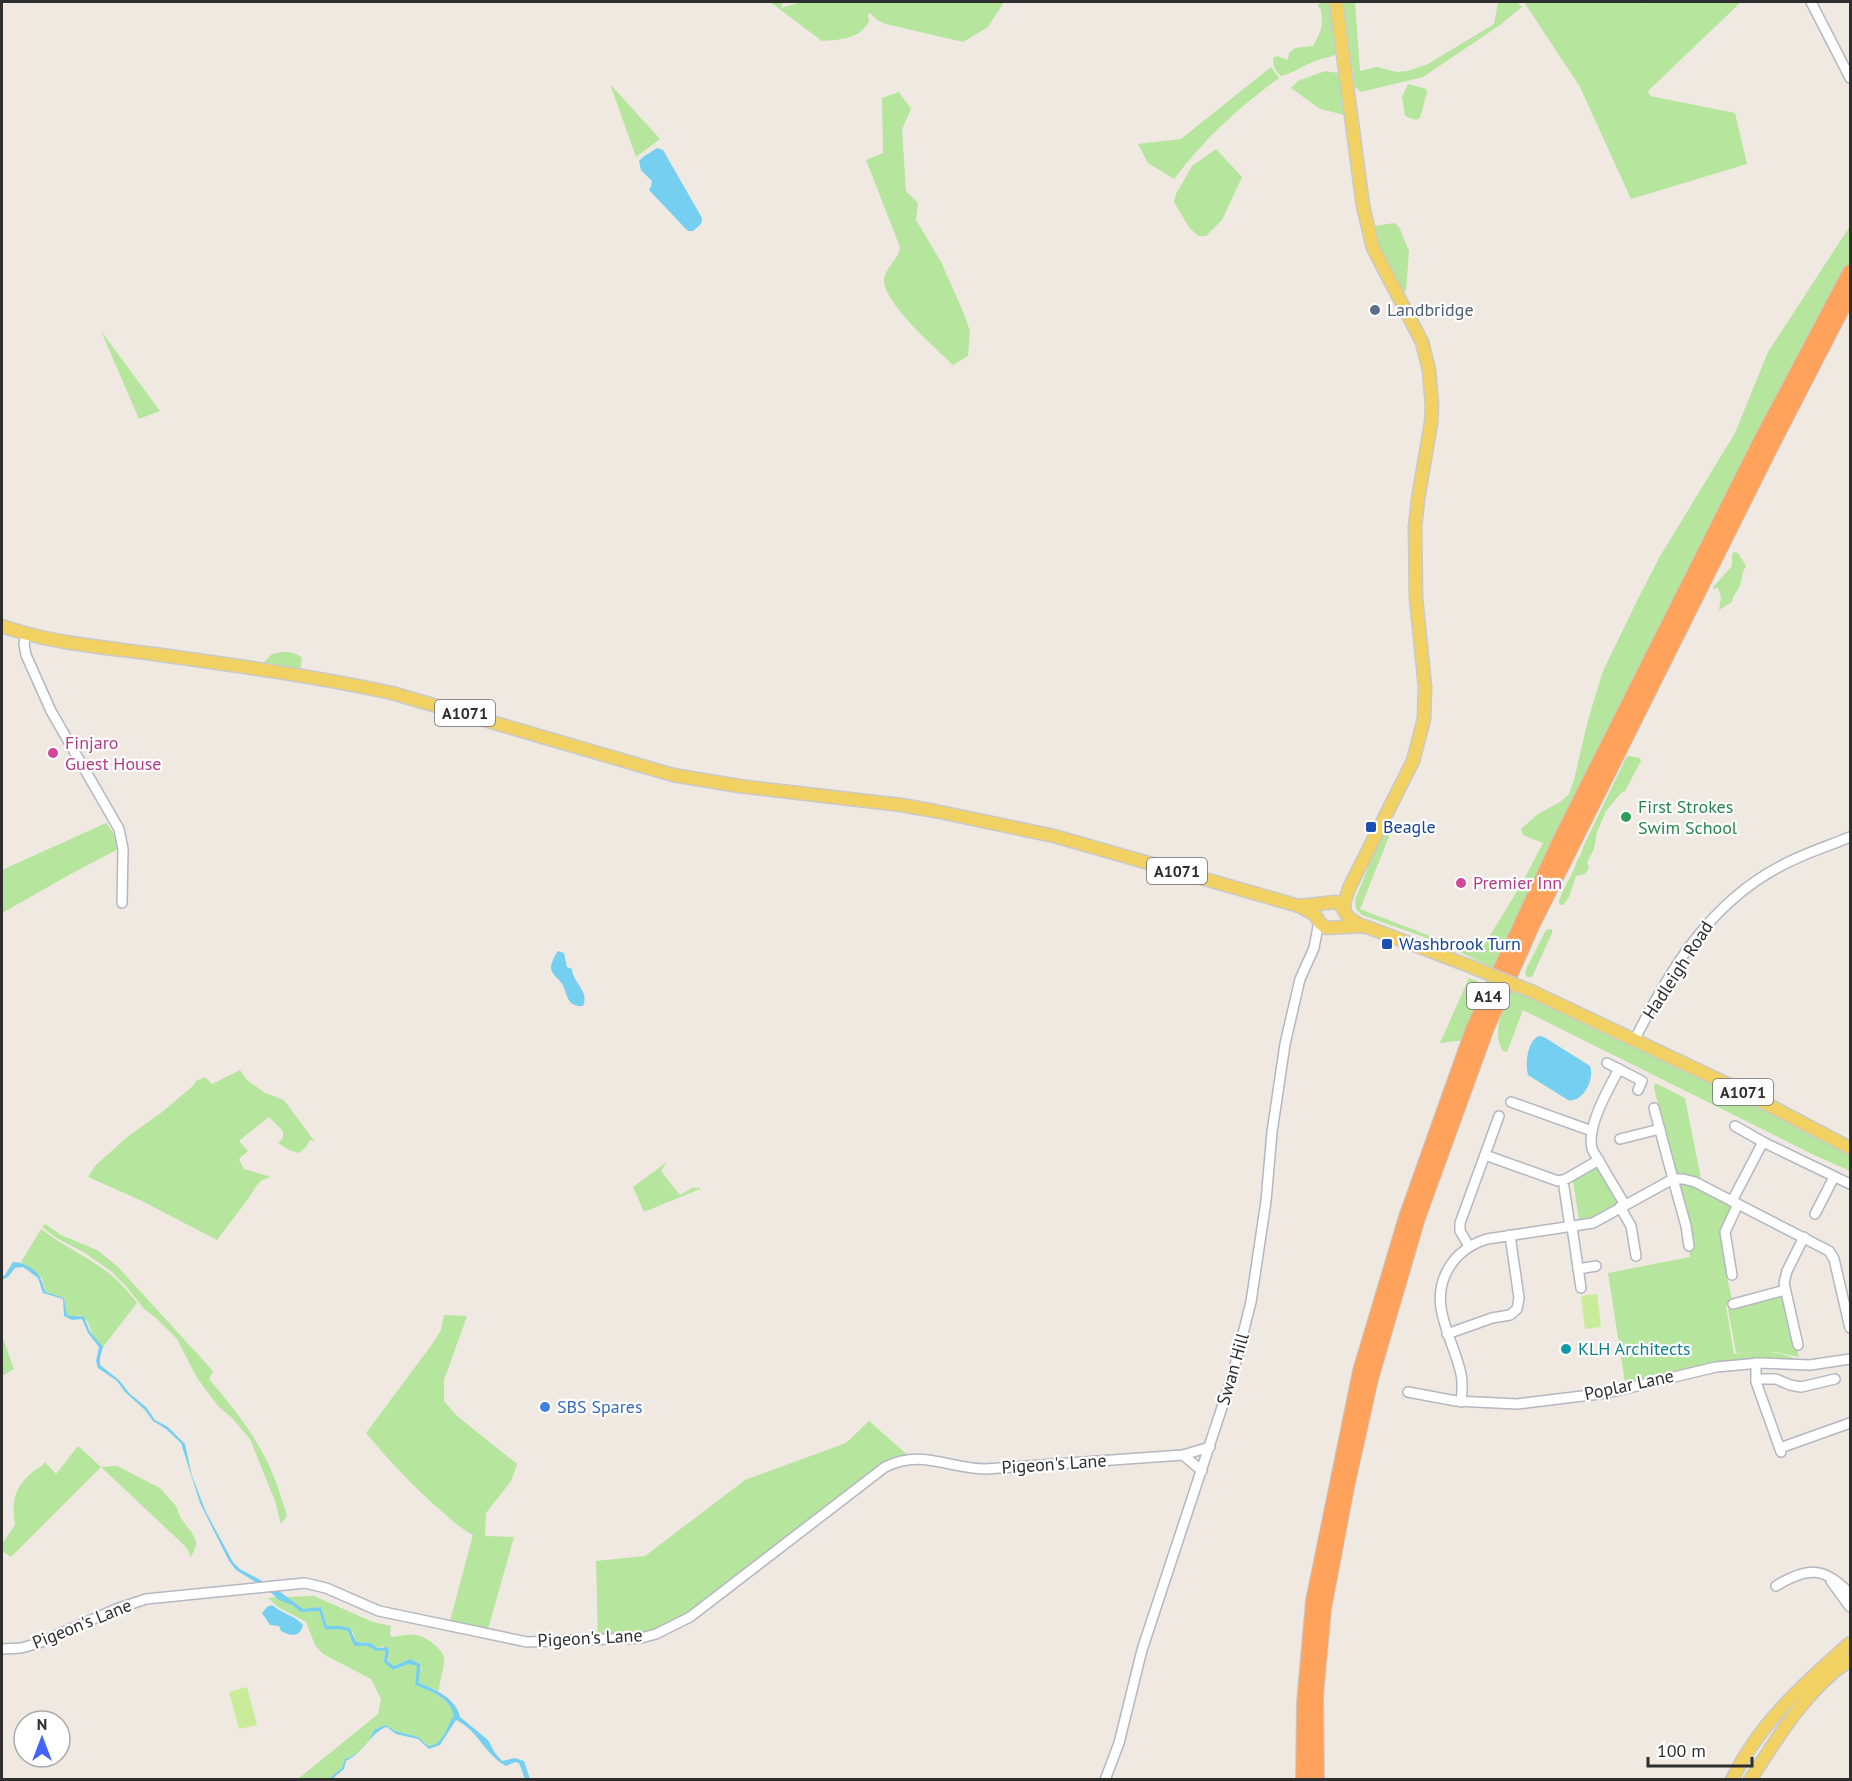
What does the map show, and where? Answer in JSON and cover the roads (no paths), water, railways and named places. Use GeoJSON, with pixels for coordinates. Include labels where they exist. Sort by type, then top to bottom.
{"type":"FeatureCollection","features":[{"type":"Feature","properties":{"kind":"highway","name":"A14"},"geometry":{"type":"LineString","coordinates":[[1303,1779],[1304,1703],[1312,1601],[1360,1371],[1406,1217],[1469,1040],[1560,840],[1755,452],[1851,272]]}},
{"type":"Feature","properties":{"kind":"highway","name":"A14"},"geometry":{"type":"LineString","coordinates":[[1317,1779],[1316,1696],[1323,1609],[1371,1379],[1418,1218],[1486,1028],[1533,924],[1770,449],[1851,294]]}},
{"type":"Feature","properties":{"kind":"main road"},"geometry":{"type":"LineString","coordinates":[[1336,2],[1362,206],[1367,228],[1377,259],[1422,342],[1432,395],[1431,423],[1415,527],[1416,598],[1425,687],[1424,719],[1413,761],[1350,886],[1345,900],[1344,920],[1334,928],[1323,927],[1318,920],[1318,911],[1350,886]]}},
{"type":"Feature","properties":{"kind":"main road","name":"A1071"},"geometry":{"type":"LineString","coordinates":[[2,626],[26,634],[355,684],[438,705],[673,775],[739,786],[901,805],[1054,836],[1299,906],[1318,920]]}},
{"type":"Feature","properties":{"kind":"main road"},"geometry":{"type":"LineString","coordinates":[[1327,903],[1340,904],[1344,912]]}},
{"type":"Feature","properties":{"kind":"main road","name":"A1071"},"geometry":{"type":"LineString","coordinates":[[1299,906],[1327,903]]}},
{"type":"Feature","properties":{"kind":"main road","name":"A1071"},"geometry":{"type":"LineString","coordinates":[[1344,912],[1361,926],[1533,992],[1635,1039],[1851,1148]]}},
{"type":"Feature","properties":{"kind":"main road","name":"A1071"},"geometry":{"type":"LineString","coordinates":[[1334,928],[1361,926]]}},
{"type":"Feature","properties":{"kind":"main road"},"geometry":{"type":"LineString","coordinates":[[1732,1779],[1764,1728],[1806,1682],[1851,1643]]}},
{"type":"Feature","properties":{"kind":"main road"},"geometry":{"type":"LineString","coordinates":[[1750,1779],[1781,1732],[1825,1680],[1851,1660]]}},
{"type":"Feature","properties":{"kind":"street"},"geometry":{"type":"LineString","coordinates":[[1811,2],[1851,78]]}},
{"type":"Feature","properties":{"kind":"street"},"geometry":{"type":"LineString","coordinates":[[26,634],[24,647],[26,655],[51,711],[119,830],[123,849],[122,903]]}},
{"type":"Feature","properties":{"kind":"street","name":"Hadleigh Road"},"geometry":{"type":"LineString","coordinates":[[1635,1039],[1694,938],[1727,903],[1748,886],[1780,866],[1851,837]]}},
{"type":"Feature","properties":{"kind":"street","name":"Swan Hill"},"geometry":{"type":"LineString","coordinates":[[1105,1779],[1119,1743],[1142,1650],[1232,1377],[1251,1302],[1285,1044],[1300,979],[1314,948],[1318,920]]}},
{"type":"Feature","properties":{"kind":"street","name":"Swan Hill"},"geometry":{"type":"LineString","coordinates":[[1314,948],[1334,928]]}},
{"type":"Feature","properties":{"kind":"street"},"geometry":{"type":"LineString","coordinates":[[1606,1063],[1642,1081],[1638,1090]]}},
{"type":"Feature","properties":{"kind":"street"},"geometry":{"type":"LineString","coordinates":[[1619,1069],[1606,1094],[1592,1131],[1590,1144],[1631,1226],[1636,1256]]}},
{"type":"Feature","properties":{"kind":"street"},"geometry":{"type":"LineString","coordinates":[[1511,1102],[1592,1131]]}},
{"type":"Feature","properties":{"kind":"street"},"geometry":{"type":"LineString","coordinates":[[1654,1108],[1686,1226],[1689,1246]]}},
{"type":"Feature","properties":{"kind":"street"},"geometry":{"type":"LineString","coordinates":[[1469,1246],[1461,1233],[1459,1224],[1499,1116]]}},
{"type":"Feature","properties":{"kind":"street"},"geometry":{"type":"LineString","coordinates":[[1735,1126],[1763,1143],[1851,1184]]}},
{"type":"Feature","properties":{"kind":"street"},"geometry":{"type":"LineString","coordinates":[[1620,1140],[1660,1129]]}},
{"type":"Feature","properties":{"kind":"street"},"geometry":{"type":"LineString","coordinates":[[1732,1275],[1725,1232],[1735,1202],[1763,1143]]}},
{"type":"Feature","properties":{"kind":"street"},"geometry":{"type":"LineString","coordinates":[[1485,1155],[1558,1181],[1566,1179],[1599,1160]]}},
{"type":"Feature","properties":{"kind":"street"},"geometry":{"type":"LineString","coordinates":[[1815,1214],[1834,1177]]}},
{"type":"Feature","properties":{"kind":"street"},"geometry":{"type":"LineString","coordinates":[[1461,1402],[1461,1374],[1440,1305],[1441,1287],[1452,1263],[1469,1246],[1487,1239],[1571,1227],[1596,1221],[1673,1179],[1689,1180],[1824,1247],[1833,1255],[1847,1294],[1851,1328]]}},
{"type":"Feature","properties":{"kind":"street"},"geometry":{"type":"LineString","coordinates":[[1564,1187],[1581,1288]]}},
{"type":"Feature","properties":{"kind":"street"},"geometry":{"type":"LineString","coordinates":[[1447,1334],[1492,1318],[1508,1315],[1517,1309],[1519,1298],[1510,1235]]}},
{"type":"Feature","properties":{"kind":"street"},"geometry":{"type":"LineString","coordinates":[[1798,1345],[1785,1290],[1785,1277],[1804,1237]]}},
{"type":"Feature","properties":{"kind":"street"},"geometry":{"type":"LineString","coordinates":[[1578,1269],[1596,1266]]}},
{"type":"Feature","properties":{"kind":"street"},"geometry":{"type":"LineString","coordinates":[[1732,1304],[1785,1290]]}},
{"type":"Feature","properties":{"kind":"street","name":"Poplar Lane"},"geometry":{"type":"LineString","coordinates":[[1408,1392],[1461,1402],[1517,1404],[1598,1394],[1705,1368],[1756,1364],[1810,1365],[1851,1359]]}},
{"type":"Feature","properties":{"kind":"street"},"geometry":{"type":"LineString","coordinates":[[1756,1364],[1756,1379],[1764,1420],[1780,1450],[1851,1423]]}},
{"type":"Feature","properties":{"kind":"street"},"geometry":{"type":"LineString","coordinates":[[1756,1379],[1776,1379],[1801,1387],[1835,1379]]}},
{"type":"Feature","properties":{"kind":"street","name":"Pigeon's Lane"},"geometry":{"type":"LineString","coordinates":[[2,1649],[21,1648],[39,1643],[139,1600],[305,1583],[326,1588],[379,1611],[527,1642],[641,1638],[656,1634],[690,1617],[885,1467],[901,1460],[921,1458],[985,1469],[1183,1455],[1210,1447]]}},
{"type":"Feature","properties":{"kind":"street"},"geometry":{"type":"LineString","coordinates":[[1183,1455],[1202,1471]]}},
{"type":"Feature","properties":{"kind":"street"},"geometry":{"type":"LineString","coordinates":[[1776,1586],[1804,1571],[1823,1573],[1834,1577],[1851,1594]]}},
{"type":"Feature","properties":{"kind":"street"},"geometry":{"type":"LineString","coordinates":[[1823,1573],[1851,1607]]}},
{"type":"Feature","properties":{"kind":"water"},"geometry":{"type":"Polygon","coordinates":[[[657,148],[663,150],[702,218],[701,224],[693,231],[688,231],[649,190],[652,181],[641,170],[639,161],[657,148]]]}},
{"type":"Feature","properties":{"kind":"water"},"geometry":{"type":"Polygon","coordinates":[[[558,951],[564,953],[567,967],[572,969],[583,992],[585,1001],[583,1006],[570,1002],[562,984],[552,971],[554,957],[558,951]]]}},
{"type":"Feature","properties":{"kind":"water"},"geometry":{"type":"Polygon","coordinates":[[[1539,1036],[1590,1066],[1589,1083],[1578,1098],[1568,1100],[1528,1075],[1529,1048],[1539,1036]]]}},
{"type":"Feature","properties":{"kind":"water"},"geometry":{"type":"Polygon","coordinates":[[[13,1262],[24,1264],[38,1274],[46,1292],[64,1298],[67,1315],[84,1317],[90,1332],[103,1347],[100,1365],[146,1407],[155,1420],[168,1427],[185,1444],[192,1476],[206,1512],[233,1562],[240,1569],[275,1588],[303,1609],[321,1607],[327,1626],[350,1628],[356,1642],[371,1643],[377,1648],[387,1647],[389,1651],[387,1661],[394,1666],[410,1659],[420,1664],[419,1683],[438,1691],[449,1699],[458,1710],[460,1717],[488,1740],[502,1761],[515,1758],[524,1761],[530,1779],[525,1779],[519,1763],[515,1762],[506,1766],[492,1756],[464,1724],[456,1720],[440,1745],[429,1749],[418,1739],[396,1734],[387,1727],[377,1732],[365,1745],[374,1730],[386,1725],[395,1731],[418,1737],[428,1746],[433,1745],[444,1735],[454,1715],[444,1699],[415,1685],[417,1666],[409,1664],[393,1670],[384,1662],[385,1650],[376,1651],[368,1646],[354,1646],[348,1631],[325,1629],[319,1611],[301,1612],[292,1605],[279,1600],[267,1589],[236,1570],[229,1561],[200,1503],[181,1443],[153,1421],[117,1381],[98,1368],[96,1361],[99,1347],[88,1333],[82,1319],[72,1320],[64,1316],[63,1299],[43,1293],[38,1278],[23,1267],[15,1268],[8,1277],[2,1280],[2,1276],[13,1262]]]}},
{"type":"Feature","properties":{"kind":"water"},"geometry":{"type":"Polygon","coordinates":[[[272,1605],[300,1622],[303,1625],[300,1632],[294,1635],[288,1634],[281,1631],[279,1626],[270,1625],[262,1613],[272,1605]]]}},
{"type":"Feature","properties":{"kind":"water"},"geometry":{"type":"Polygon","coordinates":[[[361,1749],[346,1761],[344,1769],[329,1779],[342,1768],[345,1759],[361,1749]]]}},
{"type":"Feature","properties":{"kind":"place","name":"Landbridge"},"geometry":{"type":"Point","coordinates":[1375,310]}},
{"type":"Feature","properties":{"kind":"place","name":"Finjaro Guest House"},"geometry":{"type":"Point","coordinates":[53,753]}},
{"type":"Feature","properties":{"kind":"place","name":"First Strokes Swim School"},"geometry":{"type":"Point","coordinates":[1626,817]}},
{"type":"Feature","properties":{"kind":"place","name":"Beagle"},"geometry":{"type":"Point","coordinates":[1371,827]}},
{"type":"Feature","properties":{"kind":"place","name":"Premier Inn"},"geometry":{"type":"Point","coordinates":[1461,883]}},
{"type":"Feature","properties":{"kind":"place","name":"Washbrook Turn"},"geometry":{"type":"Point","coordinates":[1387,944]}},
{"type":"Feature","properties":{"kind":"place","name":"KLH Architects"},"geometry":{"type":"Point","coordinates":[1566,1349]}},
{"type":"Feature","properties":{"kind":"place","name":"SBS Spares"},"geometry":{"type":"Point","coordinates":[545,1407]}}]}
